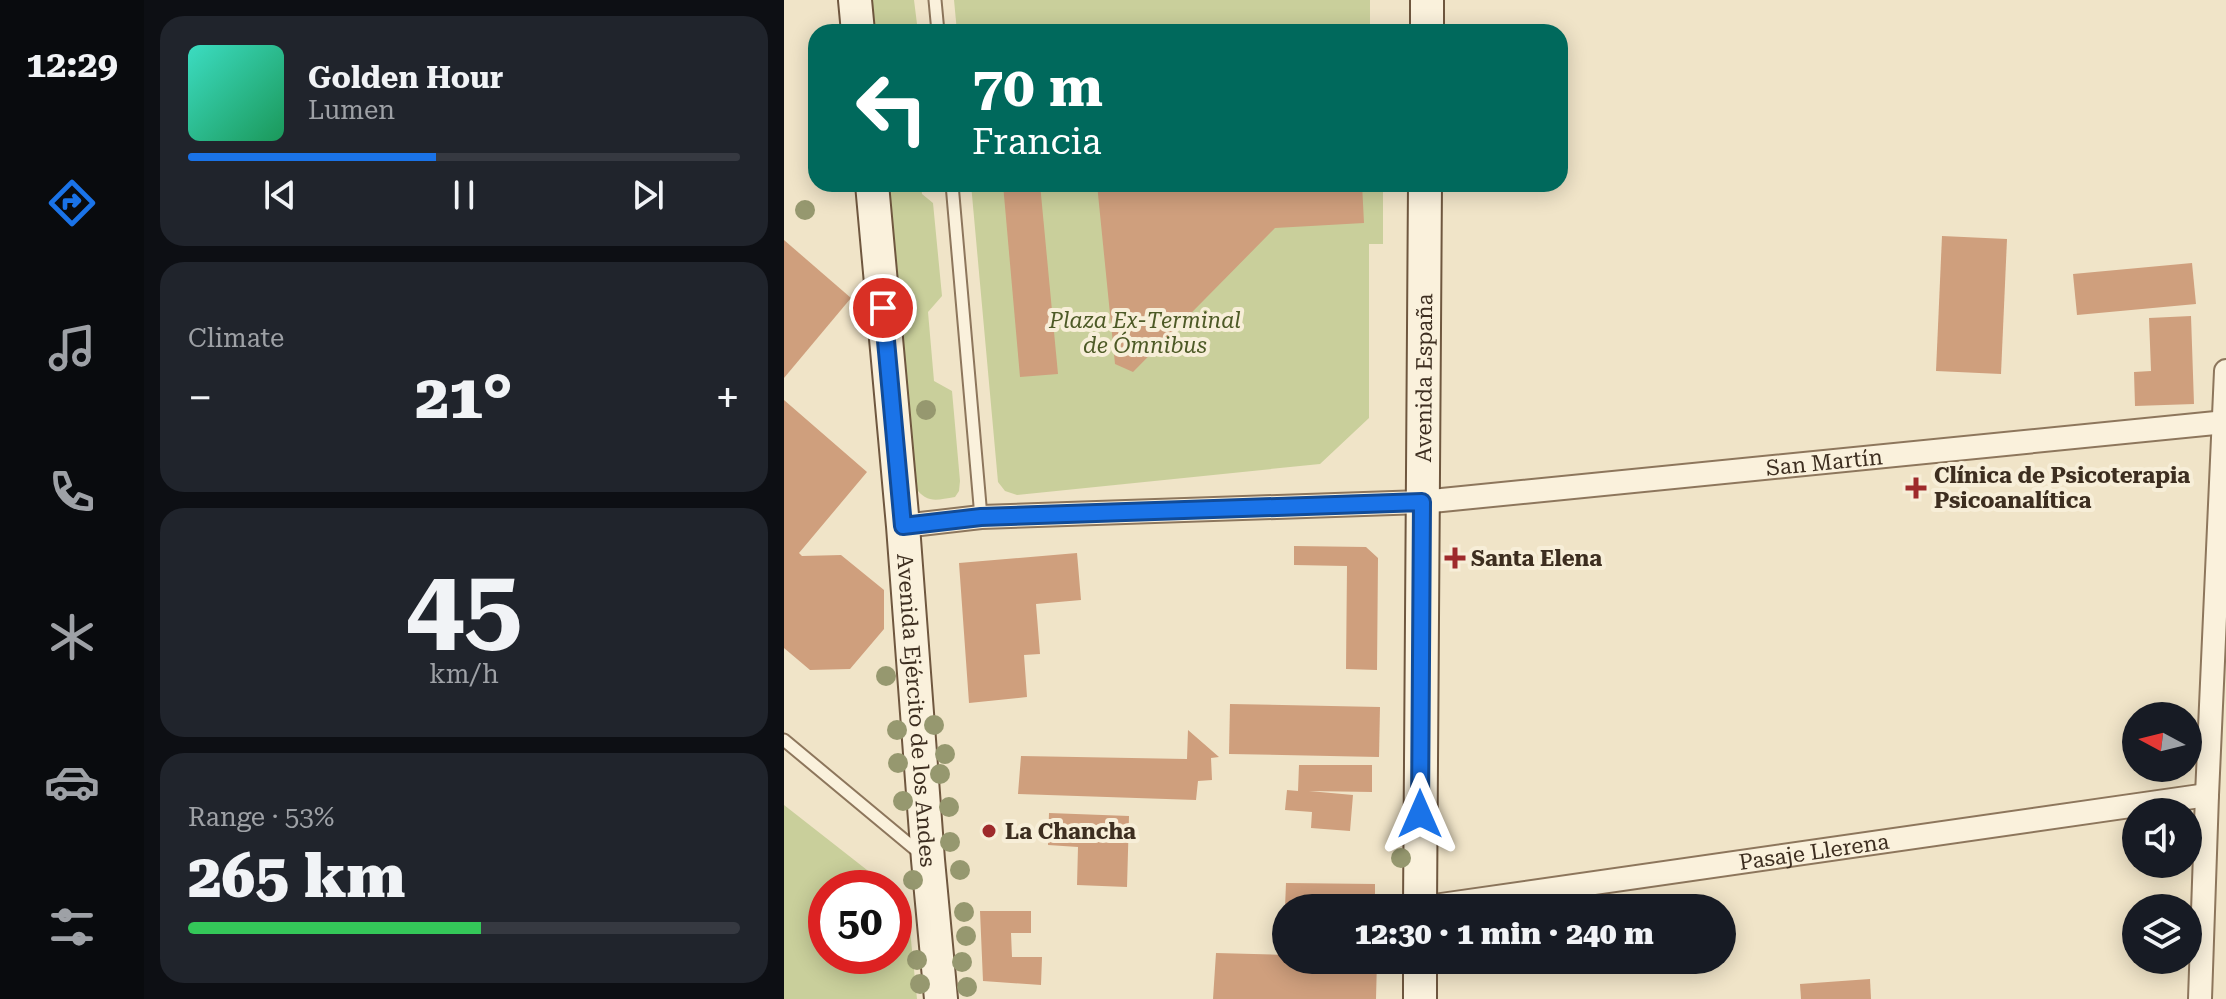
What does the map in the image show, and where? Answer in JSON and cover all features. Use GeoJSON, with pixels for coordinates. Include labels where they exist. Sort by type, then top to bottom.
{"type":"FeatureCollection","features":[{"type":"Feature","properties":{"kind":"street"},"geometry":{"type":"LineString","coordinates":[[855,0],[857,24]]}},
{"type":"Feature","properties":{"kind":"street"},"geometry":{"type":"LineString","coordinates":[[1427,0],[1427,24]]}},
{"type":"Feature","properties":{"kind":"street","name":"Avenida Ejército de los Andes"},"geometry":{"type":"LineString","coordinates":[[873,192],[941,999]]}},
{"type":"Feature","properties":{"kind":"street","name":"Avenida España"},"geometry":{"type":"LineString","coordinates":[[1420,894],[1425,192]]}},
{"type":"Feature","properties":{"kind":"street"},"geometry":{"type":"LineString","coordinates":[[2200,999],[2226,371]]}},
{"type":"Feature","properties":{"kind":"street","name":"San Martín"},"geometry":{"type":"LineString","coordinates":[[903,526],[981,517],[1422,502],[2225,422]]}},
{"type":"Feature","properties":{"kind":"street","name":"Pasaje Llerena"},"geometry":{"type":"LineString","coordinates":[[1518,894],[2207,795]]}},
{"type":"Feature","properties":{"kind":"street"},"geometry":{"type":"LineString","coordinates":[[1420,974],[1420,999]]}},
{"type":"Feature","properties":{"kind":"lane"},"geometry":{"type":"LineString","coordinates":[[935,0],[937,24]]}},
{"type":"Feature","properties":{"kind":"lane"},"geometry":{"type":"LineString","coordinates":[[953,192],[981,517]]}},
{"type":"Feature","properties":{"kind":"lane"},"geometry":{"type":"LineString","coordinates":[[784,740],[928,860]]}},
{"type":"Feature","properties":{"kind":"green space"},"geometry":{"type":"Polygon","coordinates":[[[869,0],[914,0],[917,24],[871,24],[869,0]]]}},
{"type":"Feature","properties":{"kind":"green space"},"geometry":{"type":"Polygon","coordinates":[[[954,0],[1370,0],[1370,24],[956,24],[954,0]]]}},
{"type":"Feature","properties":{"kind":"green space"},"geometry":{"type":"Polygon","coordinates":[[[887,192],[922,192],[933,203],[942,296],[928,312],[934,381],[952,391],[959,491],[955,497],[937,500],[924,496],[915,487],[887,192]]]}},
{"type":"Feature","properties":{"kind":"green space","name":"Plaza Ex-Terminal de Ómnibus"},"geometry":{"type":"Polygon","coordinates":[[[972,192],[1383,192],[1383,244],[1369,244],[1369,418],[1320,464],[1017,495],[1005,491],[998,482],[972,192]]]}},
{"type":"Feature","properties":{"kind":"green space"},"geometry":{"type":"Polygon","coordinates":[[[784,805],[867,870],[808,870],[808,974],[912,974],[912,950],[917,999],[784,999],[784,805]]]}},
{"type":"Feature","properties":{"kind":"building"},"geometry":{"type":"Polygon","coordinates":[[[1004,192],[1041,192],[1058,374],[1020,377],[1004,192]]]}},
{"type":"Feature","properties":{"kind":"building"},"geometry":{"type":"Polygon","coordinates":[[[1098,192],[1362,192],[1364,223],[1275,228],[1133,372],[1115,364],[1098,192]]]}},
{"type":"Feature","properties":{"kind":"building"},"geometry":{"type":"Polygon","coordinates":[[[1942,236],[2007,239],[2001,374],[1936,371],[1942,236]]]}},
{"type":"Feature","properties":{"kind":"building"},"geometry":{"type":"Polygon","coordinates":[[[784,240],[851,298],[784,378],[784,240]]]}},
{"type":"Feature","properties":{"kind":"building"},"geometry":{"type":"Polygon","coordinates":[[[2192,263],[2196,304],[2077,315],[2073,274],[2192,263]]]}},
{"type":"Feature","properties":{"kind":"building"},"geometry":{"type":"Polygon","coordinates":[[[2191,316],[2194,404],[2135,406],[2134,372],[2151,371],[2149,318],[2191,316]]]}},
{"type":"Feature","properties":{"kind":"building"},"geometry":{"type":"Polygon","coordinates":[[[784,400],[867,472],[799,553],[802,556],[841,555],[884,590],[884,629],[850,669],[810,670],[784,648],[784,400]]]}},
{"type":"Feature","properties":{"kind":"building"},"geometry":{"type":"Polygon","coordinates":[[[1294,546],[1366,547],[1378,558],[1377,670],[1346,669],[1347,566],[1294,565],[1294,546]]]}},
{"type":"Feature","properties":{"kind":"building"},"geometry":{"type":"Polygon","coordinates":[[[1077,553],[1081,600],[1036,604],[1040,654],[1024,655],[1027,697],[969,703],[959,563],[1077,553]]]}},
{"type":"Feature","properties":{"kind":"building"},"geometry":{"type":"Polygon","coordinates":[[[1230,704],[1380,707],[1379,757],[1229,754],[1230,704]]]}},
{"type":"Feature","properties":{"kind":"building"},"geometry":{"type":"Polygon","coordinates":[[[1188,730],[1219,757],[1211,758],[1212,780],[1198,781],[1196,800],[1018,794],[1021,756],[1187,759],[1188,730]]]}},
{"type":"Feature","properties":{"kind":"building"},"geometry":{"type":"Polygon","coordinates":[[[1299,765],[1372,765],[1372,792],[1309,791],[1353,795],[1350,831],[1311,828],[1312,812],[1285,810],[1287,790],[1298,791],[1299,765]]]}},
{"type":"Feature","properties":{"kind":"building"},"geometry":{"type":"Polygon","coordinates":[[[1049,813],[1129,816],[1127,887],[1077,885],[1078,847],[1048,845],[1049,813]]]}},
{"type":"Feature","properties":{"kind":"building"},"geometry":{"type":"Polygon","coordinates":[[[1286,883],[1375,884],[1375,894],[1286,894],[1286,883]]]}},
{"type":"Feature","properties":{"kind":"building"},"geometry":{"type":"Polygon","coordinates":[[[980,911],[1031,911],[1031,933],[1011,933],[1012,957],[1042,957],[1041,985],[983,981],[980,911]]]}},
{"type":"Feature","properties":{"kind":"building"},"geometry":{"type":"Polygon","coordinates":[[[1216,953],[1272,955],[1272,974],[1377,974],[1376,999],[1213,999],[1216,953]]]}},
{"type":"Feature","properties":{"kind":"building"},"geometry":{"type":"Polygon","coordinates":[[[1870,979],[1871,999],[1801,999],[1800,984],[1870,979]]]}},
{"type":"Feature","properties":{"kind":"place","name":"Clínica de Psicoterapia Psicoanalítica"},"geometry":{"type":"Point","coordinates":[1916,488]}},
{"type":"Feature","properties":{"kind":"place","name":"Santa Elena"},"geometry":{"type":"Point","coordinates":[1455,558]}},
{"type":"Feature","properties":{"kind":"place","name":"La Chancha"},"geometry":{"type":"Point","coordinates":[989,831]}},
{"type":"Feature","properties":{"kind":"route"},"geometry":{"type":"LineString","coordinates":[[883,308],[903,526],[981,517],[1422,502],[1420,814]]}}]}
